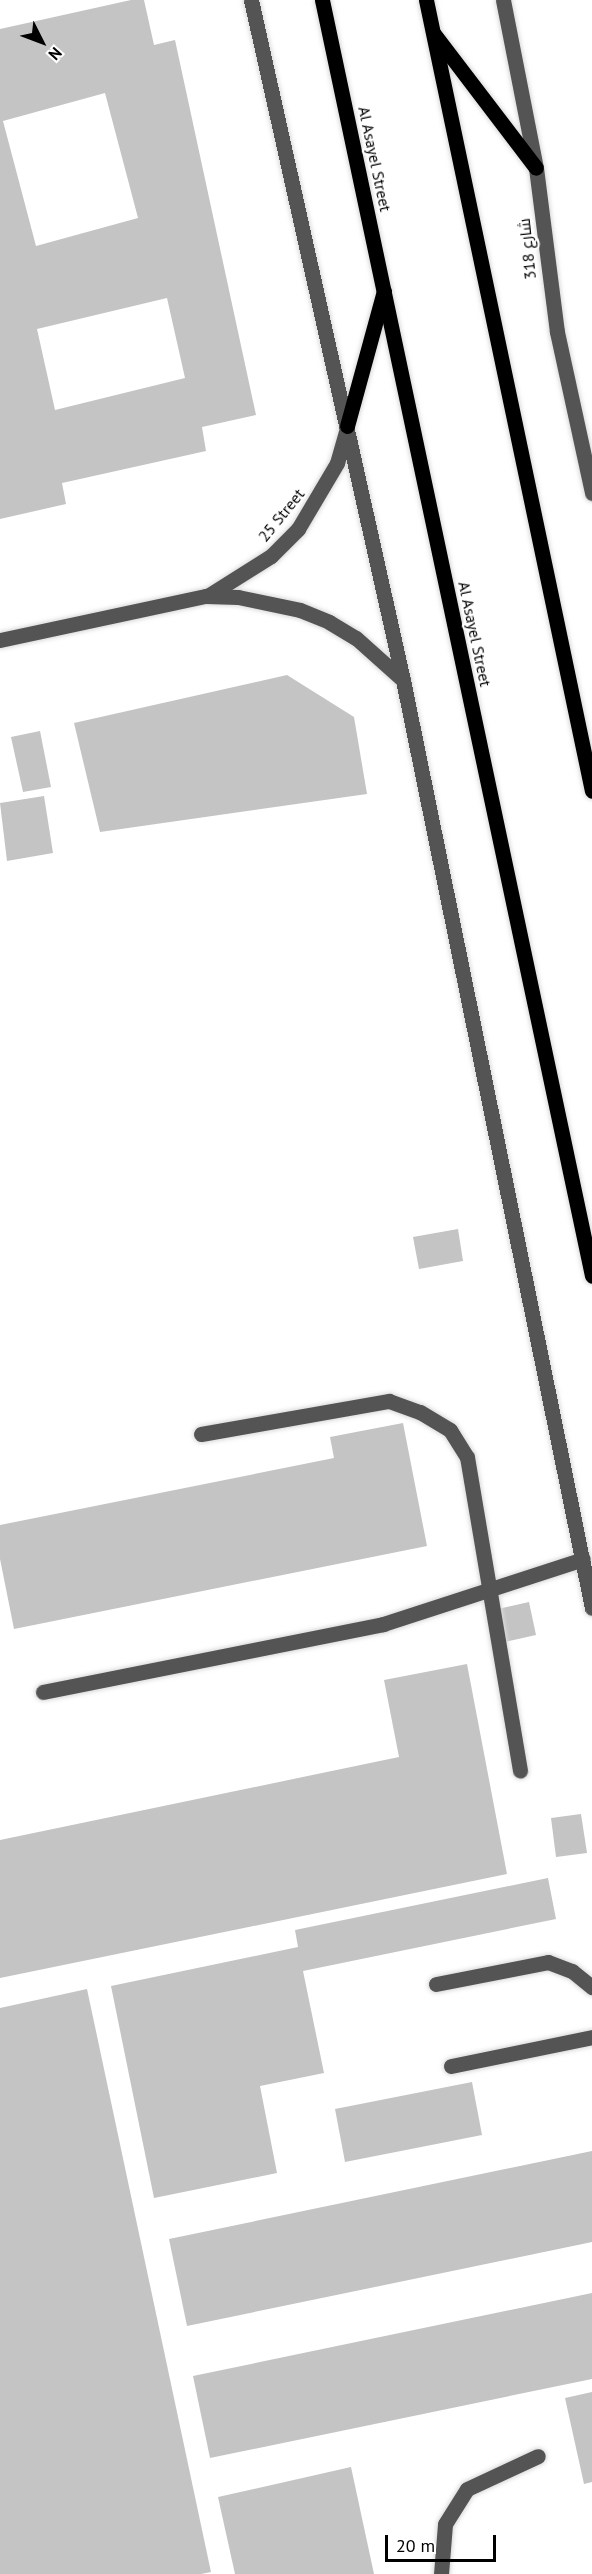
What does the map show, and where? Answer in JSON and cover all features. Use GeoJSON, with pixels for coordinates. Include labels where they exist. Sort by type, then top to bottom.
{"type":"FeatureCollection","features":[{"type":"Feature","properties":{"kind":"main road","name":"Al Asayel Street"},"geometry":{"type":"LineString","coordinates":[[322,0],[592,1276]]}},
{"type":"Feature","properties":{"kind":"main road"},"geometry":{"type":"LineString","coordinates":[[426,0],[592,791]]}},
{"type":"Feature","properties":{"kind":"main road"},"geometry":{"type":"LineString","coordinates":[[432,31],[536,168]]}},
{"type":"Feature","properties":{"kind":"main road"},"geometry":{"type":"LineString","coordinates":[[347,426],[384,289]]}},
{"type":"Feature","properties":{"kind":"street"},"geometry":{"type":"LineString","coordinates":[[251,0],[403,680],[592,1608]]}},
{"type":"Feature","properties":{"kind":"street","name":"شارع 318"},"geometry":{"type":"LineString","coordinates":[[503,0],[536,168],[555,320],[592,493]]}},
{"type":"Feature","properties":{"kind":"street","name":"25 Street"},"geometry":{"type":"LineString","coordinates":[[206,596],[271,556],[298,528],[337,463],[347,426]]}},
{"type":"Feature","properties":{"kind":"street","name":"25 Street"},"geometry":{"type":"LineString","coordinates":[[0,640],[206,596],[269,601],[300,610],[356,638],[403,680]]}},
{"type":"Feature","properties":{"kind":"street"},"geometry":{"type":"LineString","coordinates":[[201,1434],[388,1401],[420,1412],[450,1430],[467,1457],[520,1771]]}},
{"type":"Feature","properties":{"kind":"street"},"geometry":{"type":"LineString","coordinates":[[43,1692],[382,1624],[490,1587],[583,1559]]}},
{"type":"Feature","properties":{"kind":"street"},"geometry":{"type":"LineString","coordinates":[[436,1984],[548,1962],[572,1971],[592,1987]]}},
{"type":"Feature","properties":{"kind":"street"},"geometry":{"type":"LineString","coordinates":[[451,2066],[592,2037]]}},
{"type":"Feature","properties":{"kind":"street"},"geometry":{"type":"LineString","coordinates":[[441,2574],[445,2524],[466,2489],[538,2456]]}},
{"type":"Feature","properties":{"kind":"building"},"geometry":{"type":"Polygon","coordinates":[[[131,0],[144,0],[154,45],[175,40],[256,415],[202,427],[206,451],[62,483],[66,504],[0,519],[0,29],[131,0]],[[105,93],[3,121],[36,246],[138,218],[105,93]],[[167,298],[37,329],[55,410],[185,378],[167,298]]]}},
{"type":"Feature","properties":{"kind":"building"},"geometry":{"type":"Polygon","coordinates":[[[287,675],[354,717],[367,794],[100,832],[74,723],[287,675]]]}},
{"type":"Feature","properties":{"kind":"building"},"geometry":{"type":"Polygon","coordinates":[[[40,731],[51,787],[23,792],[11,737],[40,731]]]}},
{"type":"Feature","properties":{"kind":"building"},"geometry":{"type":"Polygon","coordinates":[[[44,796],[53,853],[7,861],[0,803],[44,796]]]}},
{"type":"Feature","properties":{"kind":"building"},"geometry":{"type":"Polygon","coordinates":[[[458,1229],[463,1261],[419,1269],[413,1237],[458,1229]]]}},
{"type":"Feature","properties":{"kind":"building"},"geometry":{"type":"Polygon","coordinates":[[[403,1423],[427,1546],[14,1629],[0,1559],[0,1525],[334,1458],[330,1437],[403,1423]]]}},
{"type":"Feature","properties":{"kind":"building"},"geometry":{"type":"Polygon","coordinates":[[[529,1602],[536,1635],[505,1642],[498,1609],[529,1602]]]}},
{"type":"Feature","properties":{"kind":"building"},"geometry":{"type":"Polygon","coordinates":[[[467,1664],[507,1874],[0,1978],[0,1840],[399,1757],[384,1680],[467,1664]]]}},
{"type":"Feature","properties":{"kind":"building"},"geometry":{"type":"Polygon","coordinates":[[[581,1814],[587,1853],[556,1857],[551,1818],[581,1814]]]}},
{"type":"Feature","properties":{"kind":"building"},"geometry":{"type":"Polygon","coordinates":[[[548,1878],[556,1919],[303,1971],[324,2073],[260,2086],[277,2173],[154,2198],[111,1986],[298,1947],[295,1930],[548,1878]]]}},
{"type":"Feature","properties":{"kind":"building"},"geometry":{"type":"Polygon","coordinates":[[[87,1989],[211,2572],[201,2574],[0,2574],[0,2008],[87,1989]]]}},
{"type":"Feature","properties":{"kind":"building"},"geometry":{"type":"Polygon","coordinates":[[[472,2082],[482,2135],[345,2162],[335,2109],[472,2082]]]}},
{"type":"Feature","properties":{"kind":"building"},"geometry":{"type":"Polygon","coordinates":[[[592,2151],[592,2242],[187,2326],[169,2239],[592,2151]]]}},
{"type":"Feature","properties":{"kind":"building"},"geometry":{"type":"Polygon","coordinates":[[[592,2293],[592,2379],[210,2458],[193,2376],[592,2293]]]}},
{"type":"Feature","properties":{"kind":"building"},"geometry":{"type":"Polygon","coordinates":[[[592,2392],[592,2482],[584,2484],[565,2398],[592,2392]]]}},
{"type":"Feature","properties":{"kind":"building"},"geometry":{"type":"Polygon","coordinates":[[[351,2467],[374,2574],[235,2574],[218,2497],[351,2467]]]}}]}
